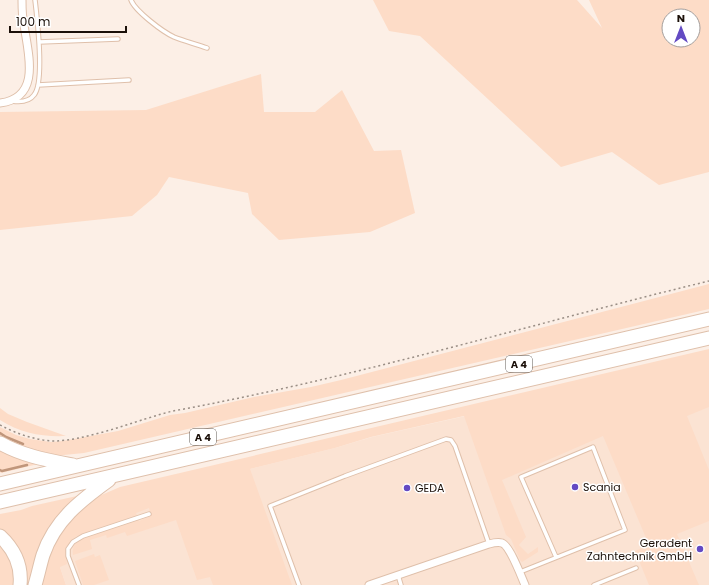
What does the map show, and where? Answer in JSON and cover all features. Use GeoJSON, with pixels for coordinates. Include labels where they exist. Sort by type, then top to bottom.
{"type":"FeatureCollection","features":[{"type":"Feature","properties":{"kind":"highway","name":"A 4"},"geometry":{"type":"LineString","coordinates":[[0,484],[709,319]]}},
{"type":"Feature","properties":{"kind":"highway","name":"A 4"},"geometry":{"type":"LineString","coordinates":[[0,502],[709,338]]}},
{"type":"Feature","properties":{"kind":"highway"},"geometry":{"type":"LineString","coordinates":[[0,443],[12,450],[27,455],[77,466]]}},
{"type":"Feature","properties":{"kind":"highway"},"geometry":{"type":"LineString","coordinates":[[36,585],[43,555],[50,538],[60,524],[70,511],[115,476]]}},
{"type":"Feature","properties":{"kind":"highway"},"geometry":{"type":"LineString","coordinates":[[0,536],[9,544],[15,556],[19,568],[20,585]]}},
{"type":"Feature","properties":{"kind":"street"},"geometry":{"type":"LineString","coordinates":[[0,103],[10,101],[24,90],[29,76],[29,56],[22,0]]}},
{"type":"Feature","properties":{"kind":"street"},"geometry":{"type":"LineString","coordinates":[[369,585],[380,583],[398,575],[489,544],[496,543],[504,544],[525,585]]}},
{"type":"Feature","properties":{"kind":"lane"},"geometry":{"type":"LineString","coordinates":[[10,101],[20,102],[28,100],[35,95],[38,85],[40,42],[35,0]]}},
{"type":"Feature","properties":{"kind":"lane"},"geometry":{"type":"LineString","coordinates":[[131,0],[136,10],[172,36],[207,48]]}},
{"type":"Feature","properties":{"kind":"lane"},"geometry":{"type":"LineString","coordinates":[[40,42],[118,40]]}},
{"type":"Feature","properties":{"kind":"lane"},"geometry":{"type":"LineString","coordinates":[[38,85],[129,80]]}},
{"type":"Feature","properties":{"kind":"lane"},"geometry":{"type":"LineString","coordinates":[[300,585],[270,506],[345,476],[446,440],[451,440],[455,446],[489,544]]}},
{"type":"Feature","properties":{"kind":"lane"},"geometry":{"type":"LineString","coordinates":[[519,572],[625,530],[593,447],[521,477],[556,557]]}},
{"type":"Feature","properties":{"kind":"lane"},"geometry":{"type":"LineString","coordinates":[[79,585],[68,556],[68,549],[73,542],[83,536],[149,514]]}},
{"type":"Feature","properties":{"kind":"lane"},"geometry":{"type":"LineString","coordinates":[[594,585],[636,568]]}},
{"type":"Feature","properties":{"kind":"lane"},"geometry":{"type":"LineString","coordinates":[[398,575],[401,585]]}},
{"type":"Feature","properties":{"kind":"path"},"geometry":{"type":"LineString","coordinates":[[0,425],[14,433],[34,438],[55,441],[76,438],[124,426],[171,411],[195,408],[310,382],[488,338],[709,280]]}},
{"type":"Feature","properties":{"kind":"shaded area"},"geometry":{"type":"Polygon","coordinates":[[[373,0],[577,0],[602,28],[589,0],[709,0],[709,172],[659,185],[612,152],[561,167],[420,36],[389,31],[373,0]]]}},
{"type":"Feature","properties":{"kind":"shaded area"},"geometry":{"type":"Polygon","coordinates":[[[261,74],[264,112],[315,112],[342,90],[374,151],[401,150],[415,213],[370,232],[279,240],[252,214],[248,193],[169,177],[157,195],[132,216],[0,230],[0,112],[146,110],[261,74]]]}},
{"type":"Feature","properties":{"kind":"shaded area"},"geometry":{"type":"Polygon","coordinates":[[[709,284],[709,309],[84,453],[47,456],[0,439],[0,427],[16,435],[51,442],[118,431],[170,415],[341,380],[709,284]]]}},
{"type":"Feature","properties":{"kind":"shaded area"},"geometry":{"type":"Polygon","coordinates":[[[709,349],[709,407],[687,416],[709,470],[709,521],[677,534],[699,585],[649,585],[635,551],[649,545],[603,436],[502,480],[526,537],[519,545],[528,554],[538,547],[538,552],[522,562],[511,539],[506,535],[464,416],[371,437],[335,448],[250,469],[292,585],[213,585],[210,577],[197,580],[176,520],[127,536],[125,532],[107,538],[106,535],[90,540],[92,549],[73,555],[74,546],[80,540],[138,519],[139,521],[151,516],[149,508],[136,513],[137,516],[75,537],[66,547],[65,552],[67,564],[60,567],[66,585],[39,585],[57,533],[92,499],[120,487],[709,349]]]}},
{"type":"Feature","properties":{"kind":"shaded area"},"geometry":{"type":"Polygon","coordinates":[[[709,361],[709,585],[66,585],[60,567],[63,540],[120,501],[335,448],[372,437],[709,361]]]}},
{"type":"Feature","properties":{"kind":"shaded area"},"geometry":{"type":"Polygon","coordinates":[[[0,408],[8,414],[66,436],[40,435],[15,428],[0,420],[0,408]]]}},
{"type":"Feature","properties":{"kind":"shaded area"},"geometry":{"type":"Polygon","coordinates":[[[0,447],[38,464],[1,473],[0,447]]]}},
{"type":"Feature","properties":{"kind":"shaded area"},"geometry":{"type":"Polygon","coordinates":[[[77,496],[79,498],[31,585],[24,585],[0,531],[0,514],[77,496]]]}},
{"type":"Feature","properties":{"kind":"shaded area"},"geometry":{"type":"Polygon","coordinates":[[[0,541],[12,559],[17,585],[0,585],[0,541]]]}},
{"type":"Feature","properties":{"kind":"shaded area"},"geometry":{"type":"Polygon","coordinates":[[[94,554],[95,557],[100,555],[109,580],[94,585],[83,585],[75,561],[94,554]]]}},
{"type":"Feature","properties":{"kind":"waterway"},"geometry":{"type":"LineString","coordinates":[[0,433],[23,444]]}},
{"type":"Feature","properties":{"kind":"waterway"},"geometry":{"type":"LineString","coordinates":[[0,470],[2,471],[27,465]]}},
{"type":"Feature","properties":{"kind":"place","name":"Scania"},"geometry":{"type":"Point","coordinates":[575,487]}},
{"type":"Feature","properties":{"kind":"place","name":"GEDA"},"geometry":{"type":"Point","coordinates":[407,488]}},
{"type":"Feature","properties":{"kind":"place","name":"Geradent Zahntechnik GmbH"},"geometry":{"type":"Point","coordinates":[700,549]}}]}
